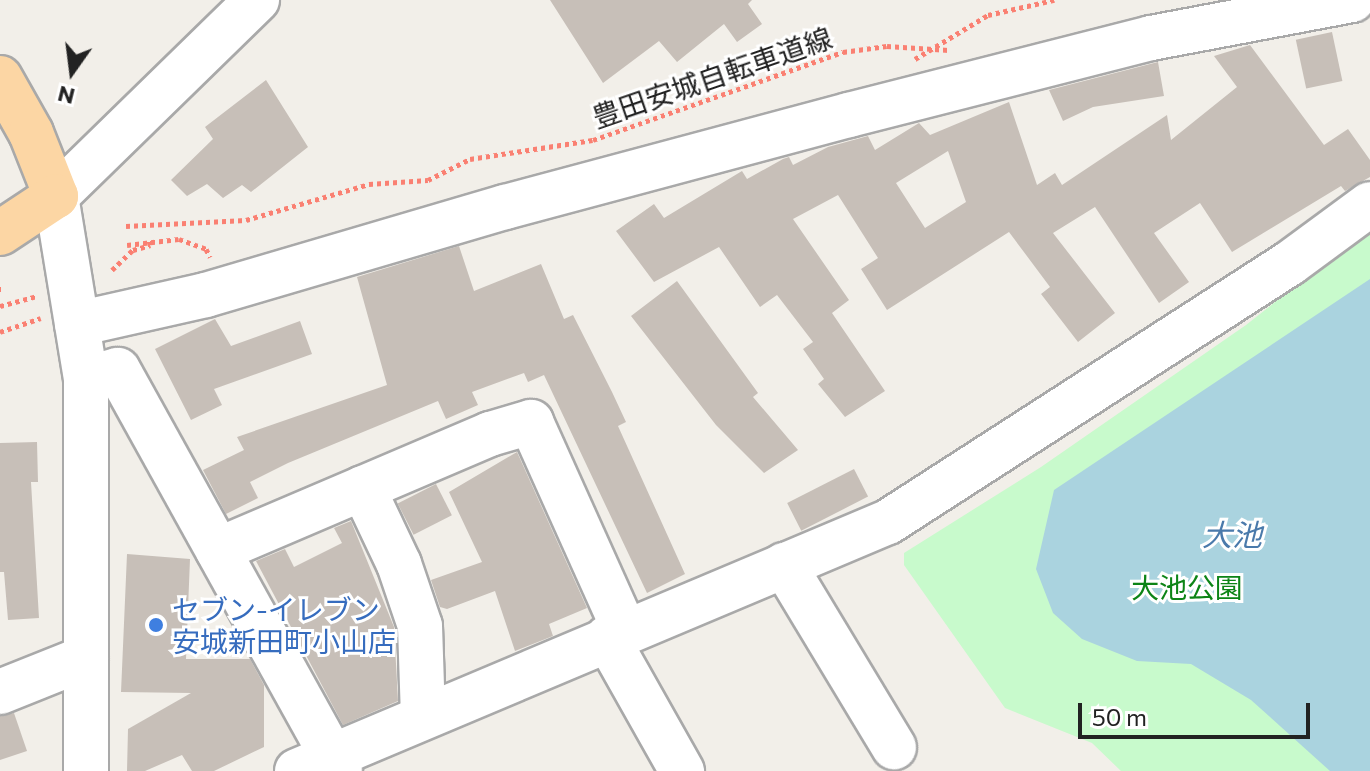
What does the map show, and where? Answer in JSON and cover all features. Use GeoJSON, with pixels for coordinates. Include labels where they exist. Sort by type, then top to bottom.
{"type":"FeatureCollection","features":[{"type":"Feature","properties":{"kind":"main road"},"geometry":{"type":"LineString","coordinates":[[0,233],[56,196],[31,133],[5,100]]}},
{"type":"Feature","properties":{"kind":"street"},"geometry":{"type":"LineString","coordinates":[[86,771],[86,379],[61,320],[56,196],[257,0]]}},
{"type":"Feature","properties":{"kind":"street"},"geometry":{"type":"LineString","coordinates":[[61,320],[206,295],[505,207],[1151,38],[1352,0]]}},
{"type":"Feature","properties":{"kind":"street"},"geometry":{"type":"LineString","coordinates":[[86,379],[118,370],[218,550],[323,766],[423,716],[888,522],[1290,263],[1370,204]]}},
{"type":"Feature","properties":{"kind":"street"},"geometry":{"type":"LineString","coordinates":[[218,550],[490,434],[531,422],[616,634],[675,769]]}},
{"type":"Feature","properties":{"kind":"street"},"geometry":{"type":"LineString","coordinates":[[363,488],[399,564],[420,626],[423,716]]}},
{"type":"Feature","properties":{"kind":"street"},"geometry":{"type":"LineString","coordinates":[[784,565],[894,747]]}},
{"type":"Feature","properties":{"kind":"street"},"geometry":{"type":"LineString","coordinates":[[0,692],[85,658]]}},
{"type":"Feature","properties":{"kind":"path","name":"豊田安城自転車道線"},"geometry":{"type":"LineString","coordinates":[[126,226],[246,220],[369,184],[428,180],[470,159],[593,140],[843,52],[887,46],[965,50]]}},
{"type":"Feature","properties":{"kind":"path"},"geometry":{"type":"LineString","coordinates":[[127,245],[149,240],[179,239],[206,249],[214,263]]}},
{"type":"Feature","properties":{"kind":"path"},"geometry":{"type":"LineString","coordinates":[[112,270],[133,250],[150,245],[149,240]]}},
{"type":"Feature","properties":{"kind":"path"},"geometry":{"type":"LineString","coordinates":[[0,306],[41,295]]}},
{"type":"Feature","properties":{"kind":"path"},"geometry":{"type":"LineString","coordinates":[[0,332],[61,320]]}},
{"type":"Feature","properties":{"kind":"green space","name":"大池"},"geometry":{"type":"Polygon","coordinates":[[[1370,227],[1370,771],[1121,771],[1092,743],[1005,708],[904,565],[904,553],[1041,467],[1246,325],[1370,227]]]}},
{"type":"Feature","properties":{"kind":"water","name":"大池"},"geometry":{"type":"Polygon","coordinates":[[[1370,279],[1370,771],[1330,771],[1251,700],[1191,664],[1137,661],[1082,639],[1053,613],[1036,569],[1054,490],[1370,279]]]}},
{"type":"Feature","properties":{"kind":"building"},"geometry":{"type":"Polygon","coordinates":[[[550,0],[752,0],[748,4],[762,24],[737,42],[724,24],[677,62],[659,41],[603,83],[550,0]]]}},
{"type":"Feature","properties":{"kind":"building"},"geometry":{"type":"Polygon","coordinates":[[[1332,32],[1342,81],[1306,89],[1296,40],[1332,32]]]}},
{"type":"Feature","properties":{"kind":"building"},"geometry":{"type":"Polygon","coordinates":[[[1250,45],[1324,145],[1348,129],[1370,160],[1370,177],[1345,191],[1341,186],[1232,252],[1200,203],[1154,233],[1189,282],[1159,303],[1095,207],[1053,233],[1115,313],[1078,342],[1041,294],[1050,287],[1009,232],[887,310],[861,269],[878,258],[838,195],[793,219],[849,300],[832,313],[885,391],[845,417],[818,384],[824,379],[803,349],[813,342],[777,295],[760,307],[719,247],[654,282],[616,231],[654,204],[664,218],[742,171],[747,179],[783,159],[789,157],[793,165],[828,147],[868,136],[875,150],[919,123],[930,135],[1009,102],[1037,185],[1055,173],[1062,185],[1167,115],[1171,140],[1237,87],[1214,56],[1250,45]],[[948,151],[896,183],[925,228],[966,202],[948,151]]]}},
{"type":"Feature","properties":{"kind":"building"},"geometry":{"type":"Polygon","coordinates":[[[1158,62],[1164,96],[1093,107],[1063,121],[1049,90],[1158,62]]]}},
{"type":"Feature","properties":{"kind":"building"},"geometry":{"type":"Polygon","coordinates":[[[266,80],[308,147],[251,192],[242,185],[223,198],[207,184],[187,196],[171,180],[213,139],[205,127],[266,80]]]}},
{"type":"Feature","properties":{"kind":"building"},"geometry":{"type":"Polygon","coordinates":[[[459,246],[474,291],[541,264],[564,319],[573,315],[626,422],[618,426],[685,574],[647,593],[544,375],[528,382],[524,373],[472,392],[478,405],[446,419],[438,401],[288,463],[250,482],[258,498],[226,514],[203,470],[244,450],[237,437],[387,385],[357,277],[459,246]]]}},
{"type":"Feature","properties":{"kind":"building"},"geometry":{"type":"Polygon","coordinates":[[[677,281],[758,393],[753,397],[798,450],[764,473],[716,425],[631,316],[677,281]]]}},
{"type":"Feature","properties":{"kind":"building"},"geometry":{"type":"Polygon","coordinates":[[[215,319],[231,346],[300,321],[312,354],[214,389],[222,405],[191,420],[155,349],[215,319]]]}},
{"type":"Feature","properties":{"kind":"building"},"geometry":{"type":"Polygon","coordinates":[[[37,442],[38,482],[31,482],[39,618],[8,620],[4,572],[0,572],[0,443],[37,442]]]}},
{"type":"Feature","properties":{"kind":"building"},"geometry":{"type":"Polygon","coordinates":[[[517,452],[587,608],[549,624],[553,636],[515,651],[495,591],[447,609],[440,607],[431,580],[482,562],[449,492],[517,452]]]}},
{"type":"Feature","properties":{"kind":"building"},"geometry":{"type":"Polygon","coordinates":[[[854,469],[868,497],[801,531],[787,503],[854,469]]]}},
{"type":"Feature","properties":{"kind":"building"},"geometry":{"type":"Polygon","coordinates":[[[436,484],[452,515],[414,535],[398,504],[436,484]]]}},
{"type":"Feature","properties":{"kind":"building"},"geometry":{"type":"Polygon","coordinates":[[[351,521],[394,627],[398,701],[343,725],[256,561],[285,549],[294,567],[342,543],[334,528],[351,521]]]}},
{"type":"Feature","properties":{"kind":"building"},"geometry":{"type":"Polygon","coordinates":[[[127,554],[190,559],[186,659],[250,659],[264,685],[264,747],[214,771],[192,771],[182,755],[145,771],[127,771],[128,729],[191,693],[121,692],[127,554]]]}},
{"type":"Feature","properties":{"kind":"building"},"geometry":{"type":"Polygon","coordinates":[[[14,713],[27,751],[0,760],[0,716],[14,713]]]}},
{"type":"Feature","properties":{"kind":"place","name":"セブン-イレブン 安城新田町小山店"},"geometry":{"type":"Point","coordinates":[156,625]}},
{"type":"Feature","properties":{"kind":"park label","name":"大池公園"},"geometry":{"type":"Point","coordinates":[1187,587]}}]}
